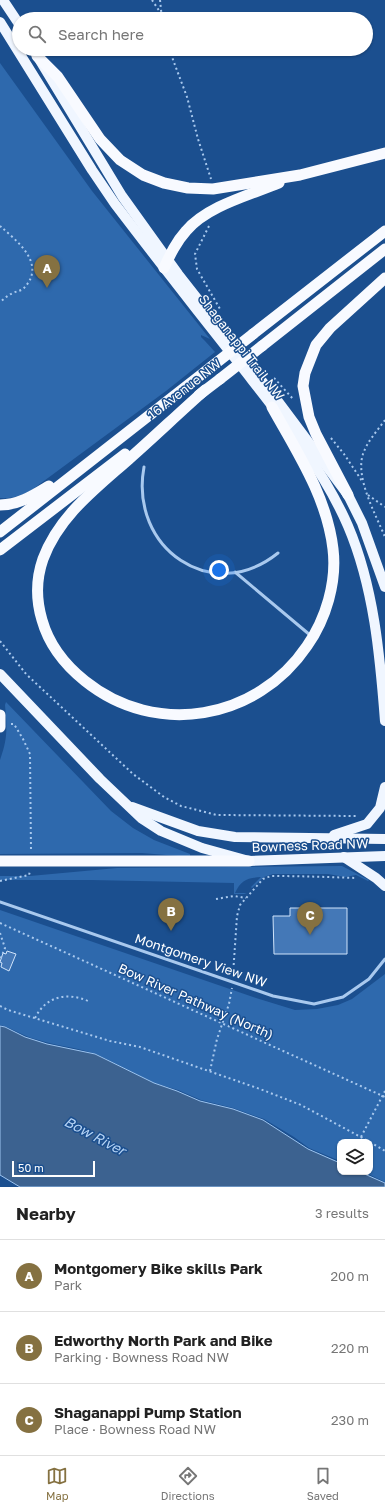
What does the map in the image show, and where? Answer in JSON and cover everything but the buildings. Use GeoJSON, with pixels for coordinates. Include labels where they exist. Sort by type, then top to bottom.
{"type":"FeatureCollection","features":[{"type":"Feature","properties":{"kind":"highway"},"geometry":{"type":"LineString","coordinates":[[38,56],[58,77],[100,139],[120,160],[143,175],[164,183],[188,188],[213,189],[300,175],[385,153]]}},
{"type":"Feature","properties":{"kind":"highway"},"geometry":{"type":"LineString","coordinates":[[166,264],[175,245],[186,230],[204,215],[300,175]]}},
{"type":"Feature","properties":{"kind":"highway"},"geometry":{"type":"LineString","coordinates":[[316,285],[385,222]]}},
{"type":"Feature","properties":{"kind":"highway","name":"16 Avenue NW"},"geometry":{"type":"LineString","coordinates":[[0,532],[385,231]]}},
{"type":"Feature","properties":{"kind":"highway","name":"16 Avenue NW"},"geometry":{"type":"LineString","coordinates":[[0,550],[385,249]]}},
{"type":"Feature","properties":{"kind":"highway"},"geometry":{"type":"LineString","coordinates":[[348,495],[316,434],[309,417],[303,386],[305,373],[316,345],[330,328],[385,278]]}},
{"type":"Feature","properties":{"kind":"highway"},"geometry":{"type":"LineString","coordinates":[[205,390],[70,512],[49,547],[38,576],[37,592],[39,609],[52,646],[65,663],[92,687],[105,695],[135,708],[170,714],[189,715],[225,708],[255,695],[273,683],[300,657],[313,638],[320,624],[332,587],[333,551],[326,517],[308,472],[272,406]]}},
{"type":"Feature","properties":{"kind":"highway"},"geometry":{"type":"LineString","coordinates":[[0,504],[13,504],[28,498],[97,456]]}},
{"type":"Feature","properties":{"kind":"highway"},"geometry":{"type":"LineString","coordinates":[[0,715],[0,727]]}},
{"type":"Feature","properties":{"kind":"highway"},"geometry":{"type":"LineString","coordinates":[[0,862],[249,861]]}},
{"type":"Feature","properties":{"kind":"main road"},"geometry":{"type":"LineString","coordinates":[[3,0],[12,14]]}},
{"type":"Feature","properties":{"kind":"main road","name":"Shaganappi Trail NW"},"geometry":{"type":"LineString","coordinates":[[0,22],[12,41]]}},
{"type":"Feature","properties":{"kind":"main road","name":"Shaganappi Trail NW"},"geometry":{"type":"LineString","coordinates":[[21,56],[92,170],[115,204],[277,400],[348,495],[362,523],[385,587]]}},
{"type":"Feature","properties":{"kind":"main road","name":"Shaganappi Trail NW"},"geometry":{"type":"LineString","coordinates":[[37,56],[122,196],[166,264],[293,433],[335,498],[348,527],[365,575],[380,657],[385,721]]}},
{"type":"Feature","properties":{"kind":"main road","name":"Bowness Road NW"},"geometry":{"type":"LineString","coordinates":[[0,674],[100,779],[141,818],[161,831],[202,848],[249,861],[385,856]]}},
{"type":"Feature","properties":{"kind":"main road"},"geometry":{"type":"LineString","coordinates":[[326,837],[367,824],[380,808],[385,787]]}},
{"type":"Feature","properties":{"kind":"main road","name":"Bowness Road NW"},"geometry":{"type":"LineString","coordinates":[[130,806],[198,831],[234,837],[326,837],[385,839]]}},
{"type":"Feature","properties":{"kind":"main road"},"geometry":{"type":"LineString","coordinates":[[344,857],[376,878],[385,886]]}},
{"type":"Feature","properties":{"kind":"lane"},"geometry":{"type":"LineString","coordinates":[[144,467],[141,489],[145,512],[155,534],[164,546],[175,556],[195,568],[214,572],[235,572],[260,565],[278,552]]}},
{"type":"Feature","properties":{"kind":"lane"},"geometry":{"type":"LineString","coordinates":[[235,572],[313,638]]}},
{"type":"Feature","properties":{"kind":"lane","name":"Montgomery View NW"},"geometry":{"type":"LineString","coordinates":[[0,902],[273,996],[314,1004],[343,997],[369,979],[385,959]]}},
{"type":"Feature","properties":{"kind":"path"},"geometry":{"type":"LineString","coordinates":[[152,0],[160,12]]}},
{"type":"Feature","properties":{"kind":"path"},"geometry":{"type":"LineString","coordinates":[[160,0],[160,12]]}},
{"type":"Feature","properties":{"kind":"path"},"geometry":{"type":"LineString","coordinates":[[172,56],[187,97],[198,139],[213,184]]}},
{"type":"Feature","properties":{"kind":"path"},"geometry":{"type":"LineString","coordinates":[[210,223],[195,254],[197,269],[220,310]]}},
{"type":"Feature","properties":{"kind":"path"},"geometry":{"type":"LineString","coordinates":[[0,226],[28,254],[33,269],[24,288],[19,292],[13,293],[0,302]]}},
{"type":"Feature","properties":{"kind":"path"},"geometry":{"type":"LineString","coordinates":[[272,376],[296,402]]}},
{"type":"Feature","properties":{"kind":"path"},"geometry":{"type":"LineString","coordinates":[[385,420],[362,455],[360,468],[363,482],[385,537]]}},
{"type":"Feature","properties":{"kind":"path"},"geometry":{"type":"LineString","coordinates":[[330,437],[344,454],[363,482]]}},
{"type":"Feature","properties":{"kind":"path"},"geometry":{"type":"LineString","coordinates":[[368,495],[385,506]]}},
{"type":"Feature","properties":{"kind":"path"},"geometry":{"type":"LineString","coordinates":[[0,641],[32,679],[133,774],[164,797],[181,806],[217,815],[358,816]]}},
{"type":"Feature","properties":{"kind":"path"},"geometry":{"type":"LineString","coordinates":[[14,724],[23,738],[30,754],[31,853]]}},
{"type":"Feature","properties":{"kind":"path"},"geometry":{"type":"LineString","coordinates":[[0,881],[29,875],[31,869]]}},
{"type":"Feature","properties":{"kind":"path"},"geometry":{"type":"LineString","coordinates":[[210,1071],[222,1022],[230,1004],[237,916],[240,905],[263,879],[271,876],[356,877],[360,880]]}},
{"type":"Feature","properties":{"kind":"path"},"geometry":{"type":"LineString","coordinates":[[216,899],[234,896],[246,898]]}},
{"type":"Feature","properties":{"kind":"path","name":"Bow River Pathway (North)"},"geometry":{"type":"LineString","coordinates":[[0,923],[384,1096]]}},
{"type":"Feature","properties":{"kind":"path"},"geometry":{"type":"LineString","coordinates":[[0,933],[5,948],[0,960]]}},
{"type":"Feature","properties":{"kind":"path"},"geometry":{"type":"LineString","coordinates":[[35,1018],[40,1009],[60,997],[74,996],[88,1001]]}},
{"type":"Feature","properties":{"kind":"path"},"geometry":{"type":"LineString","coordinates":[[0,1006],[110,1041],[140,1047],[286,1098],[365,1139]]}},
{"type":"Feature","properties":{"kind":"path"},"geometry":{"type":"LineString","coordinates":[[361,1137],[384,1096],[385,1091]]}},
{"type":"Feature","properties":{"kind":"path"},"geometry":{"type":"LineString","coordinates":[[373,1144],[385,1151]]}},
{"type":"Feature","properties":{"kind":"shaded area"},"geometry":{"type":"Polygon","coordinates":[[[0,63],[92,191],[210,339],[201,335],[201,337],[215,352],[166,391],[33,489],[18,496],[9,498],[0,498],[0,63]]]}},
{"type":"Feature","properties":{"kind":"shaded area"},"geometry":{"type":"Polygon","coordinates":[[[6,702],[111,811],[133,828],[154,840],[190,854],[190,857],[142,853],[0,854],[0,760],[6,739],[6,702]]]}},
{"type":"Feature","properties":{"kind":"shaded area"},"geometry":{"type":"Polygon","coordinates":[[[342,866],[369,880],[368,881],[356,875],[345,877],[328,874],[273,874],[264,877],[252,888],[251,887],[261,877],[245,880],[235,893],[247,893],[234,894],[234,883],[0,880],[0,876],[30,876],[117,868],[342,866]]]}},
{"type":"Feature","properties":{"kind":"shaded area"},"geometry":{"type":"Polygon","coordinates":[[[0,910],[295,1010],[317,1009],[338,1005],[352,999],[385,974],[385,1182],[370,1175],[373,1175],[373,1139],[337,1139],[337,1160],[309,1148],[264,1119],[233,1108],[201,1100],[178,1090],[154,1083],[96,1054],[31,1038],[0,1025],[0,910]]]}},
{"type":"Feature","properties":{"kind":"water","name":"Bow River"},"geometry":{"type":"Polygon","coordinates":[[[0,1026],[25,1037],[47,1044],[95,1054],[154,1083],[200,1101],[233,1109],[263,1120],[308,1149],[337,1162],[337,1175],[367,1175],[385,1183],[385,1187],[20,1187],[0,1175],[0,1026]]]}},
{"type":"Feature","properties":{"kind":"place","name":"Montgomery Bike skills Park"},"geometry":{"type":"Point","coordinates":[47,288]}},
{"type":"Feature","properties":{"kind":"place","name":"Edworthy North Park and Bike"},"geometry":{"type":"Point","coordinates":[171,931]}},
{"type":"Feature","properties":{"kind":"place","name":"Shaganappi Pump Station"},"geometry":{"type":"Point","coordinates":[310,935]}}]}
